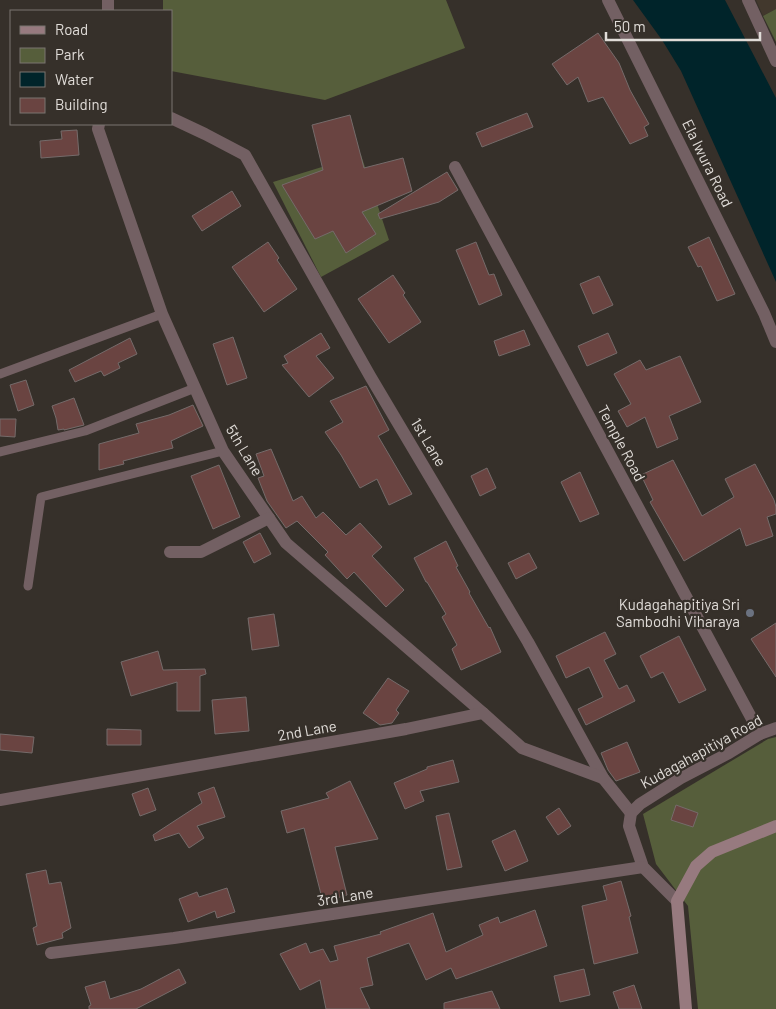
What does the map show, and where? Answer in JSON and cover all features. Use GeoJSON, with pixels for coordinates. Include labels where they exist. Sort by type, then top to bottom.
{"type":"FeatureCollection","features":[{"type":"Feature","properties":{"kind":"street","name":"Ela Iwura Road"},"geometry":{"type":"LineString","coordinates":[[608,0],[764,313],[776,342]]}},
{"type":"Feature","properties":{"kind":"street"},"geometry":{"type":"LineString","coordinates":[[748,0],[776,61]]}},
{"type":"Feature","properties":{"kind":"street","name":"1st Lane"},"geometry":{"type":"LineString","coordinates":[[172,118],[245,156],[375,384],[528,642],[603,778],[631,814]]}},
{"type":"Feature","properties":{"kind":"street","name":"5th Lane"},"geometry":{"type":"LineString","coordinates":[[99,125],[98,129],[162,314],[222,451],[286,543],[483,713]]}},
{"type":"Feature","properties":{"kind":"street","name":"Temple Road"},"geometry":{"type":"LineString","coordinates":[[455,167],[760,734]]}},
{"type":"Feature","properties":{"kind":"street"},"geometry":{"type":"LineString","coordinates":[[170,552],[201,552],[269,518]]}},
{"type":"Feature","properties":{"kind":"street"},"geometry":{"type":"LineString","coordinates":[[483,713],[522,748],[603,778]]}},
{"type":"Feature","properties":{"kind":"street","name":"2nd Lane"},"geometry":{"type":"LineString","coordinates":[[0,800],[406,729],[483,713]]}},
{"type":"Feature","properties":{"kind":"street","name":"Kudagahapitiya Road"},"geometry":{"type":"LineString","coordinates":[[631,814],[640,804],[681,778],[729,753],[760,734],[776,728]]}},
{"type":"Feature","properties":{"kind":"street"},"geometry":{"type":"LineString","coordinates":[[631,814],[629,826],[643,867],[677,901]]}},
{"type":"Feature","properties":{"kind":"street"},"geometry":{"type":"LineString","coordinates":[[686,1009],[677,901],[696,866],[712,852],[776,826]]}},
{"type":"Feature","properties":{"kind":"street","name":"3rd Lane"},"geometry":{"type":"LineString","coordinates":[[51,953],[174,938],[643,867]]}},
{"type":"Feature","properties":{"kind":"lane"},"geometry":{"type":"LineString","coordinates":[[0,374],[162,314]]}},
{"type":"Feature","properties":{"kind":"lane"},"geometry":{"type":"LineString","coordinates":[[0,452],[85,431],[195,388]]}},
{"type":"Feature","properties":{"kind":"lane"},"geometry":{"type":"LineString","coordinates":[[28,586],[41,497],[222,451]]}},
{"type":"Feature","properties":{"kind":"shaded area"},"geometry":{"type":"Polygon","coordinates":[[[756,0],[776,0],[776,9],[763,16],[756,0]]]}},
{"type":"Feature","properties":{"kind":"green space"},"geometry":{"type":"Polygon","coordinates":[[[163,0],[446,0],[465,48],[325,100],[172,71],[172,10],[163,10],[163,0]]]}},
{"type":"Feature","properties":{"kind":"green space"},"geometry":{"type":"Polygon","coordinates":[[[776,9],[776,42],[763,16],[776,9]]]}},
{"type":"Feature","properties":{"kind":"green space"},"geometry":{"type":"Polygon","coordinates":[[[361,155],[389,240],[321,277],[273,182],[361,155]]]}},
{"type":"Feature","properties":{"kind":"green space"},"geometry":{"type":"Polygon","coordinates":[[[776,737],[776,1009],[698,1009],[688,906],[656,864],[643,814],[768,739],[776,737]]]}},
{"type":"Feature","properties":{"kind":"water"},"geometry":{"type":"Polygon","coordinates":[[[633,0],[725,0],[776,98],[776,282],[681,71],[662,40],[633,0]]]}},
{"type":"Feature","properties":{"kind":"building"},"geometry":{"type":"Polygon","coordinates":[[[598,33],[619,63],[630,90],[649,124],[644,127],[648,136],[630,144],[603,97],[588,102],[578,77],[567,85],[552,64],[598,33]]]}},
{"type":"Feature","properties":{"kind":"building"},"geometry":{"type":"Polygon","coordinates":[[[527,113],[533,127],[482,147],[476,133],[527,113]]]}},
{"type":"Feature","properties":{"kind":"building"},"geometry":{"type":"Polygon","coordinates":[[[350,115],[364,168],[403,158],[412,191],[362,212],[376,234],[346,253],[333,231],[315,239],[282,185],[323,170],[312,125],[350,115]]]}},
{"type":"Feature","properties":{"kind":"building"},"geometry":{"type":"Polygon","coordinates":[[[77,130],[79,155],[41,158],[40,141],[62,139],[61,131],[77,130]]]}},
{"type":"Feature","properties":{"kind":"building"},"geometry":{"type":"Polygon","coordinates":[[[447,172],[458,190],[439,202],[380,219],[378,214],[447,172]]]}},
{"type":"Feature","properties":{"kind":"building"},"geometry":{"type":"Polygon","coordinates":[[[232,191],[241,206],[202,231],[192,216],[232,191]]]}},
{"type":"Feature","properties":{"kind":"building"},"geometry":{"type":"Polygon","coordinates":[[[709,237],[735,294],[717,301],[701,266],[698,267],[688,247],[709,237]]]}},
{"type":"Feature","properties":{"kind":"building"},"geometry":{"type":"Polygon","coordinates":[[[268,242],[279,258],[277,260],[297,289],[264,312],[232,267],[268,242]]]}},
{"type":"Feature","properties":{"kind":"building"},"geometry":{"type":"Polygon","coordinates":[[[476,242],[489,275],[494,274],[502,295],[479,305],[456,250],[476,242]]]}},
{"type":"Feature","properties":{"kind":"building"},"geometry":{"type":"Polygon","coordinates":[[[393,275],[405,293],[403,295],[421,322],[389,343],[358,299],[393,275]]]}},
{"type":"Feature","properties":{"kind":"building"},"geometry":{"type":"Polygon","coordinates":[[[599,276],[613,305],[593,314],[580,284],[599,276]]]}},
{"type":"Feature","properties":{"kind":"building"},"geometry":{"type":"Polygon","coordinates":[[[524,330],[530,345],[499,356],[494,341],[524,330]]]}},
{"type":"Feature","properties":{"kind":"building"},"geometry":{"type":"Polygon","coordinates":[[[321,333],[330,348],[316,356],[334,378],[309,397],[282,365],[288,363],[284,356],[321,333]]]}},
{"type":"Feature","properties":{"kind":"building"},"geometry":{"type":"Polygon","coordinates":[[[608,333],[617,353],[587,366],[578,346],[608,333]]]}},
{"type":"Feature","properties":{"kind":"building"},"geometry":{"type":"Polygon","coordinates":[[[233,337],[247,378],[227,385],[213,344],[233,337]]]}},
{"type":"Feature","properties":{"kind":"building"},"geometry":{"type":"Polygon","coordinates":[[[130,338],[137,354],[118,363],[120,368],[104,376],[101,371],[75,382],[69,370],[130,338]]]}},
{"type":"Feature","properties":{"kind":"building"},"geometry":{"type":"Polygon","coordinates":[[[680,356],[701,402],[669,416],[678,439],[657,448],[645,417],[627,427],[618,411],[631,404],[614,374],[640,360],[646,370],[680,356]]]}},
{"type":"Feature","properties":{"kind":"building"},"geometry":{"type":"Polygon","coordinates":[[[26,380],[34,405],[18,411],[10,385],[26,380]]]}},
{"type":"Feature","properties":{"kind":"building"},"geometry":{"type":"Polygon","coordinates":[[[366,386],[389,430],[378,436],[412,494],[389,505],[377,479],[360,488],[325,432],[343,422],[330,401],[366,386]]]}},
{"type":"Feature","properties":{"kind":"building"},"geometry":{"type":"Polygon","coordinates":[[[74,398],[84,425],[58,430],[52,406],[74,398]]]}},
{"type":"Feature","properties":{"kind":"building"},"geometry":{"type":"Polygon","coordinates":[[[193,405],[203,426],[171,441],[173,448],[123,461],[124,464],[99,470],[99,444],[139,433],[136,424],[169,415],[193,405]]]}},
{"type":"Feature","properties":{"kind":"building"},"geometry":{"type":"Polygon","coordinates":[[[0,419],[16,419],[15,437],[0,436],[0,419]]]}},
{"type":"Feature","properties":{"kind":"building"},"geometry":{"type":"Polygon","coordinates":[[[271,449],[293,501],[302,496],[316,518],[323,512],[346,535],[360,523],[382,547],[372,556],[404,590],[386,607],[354,572],[347,579],[325,555],[328,552],[297,521],[286,528],[267,501],[258,478],[264,476],[256,454],[271,449]]]}},
{"type":"Feature","properties":{"kind":"building"},"geometry":{"type":"Polygon","coordinates":[[[673,460],[702,516],[734,497],[725,479],[755,464],[776,507],[776,514],[767,517],[773,536],[746,546],[740,528],[684,561],[650,502],[653,500],[641,475],[673,460]]]}},
{"type":"Feature","properties":{"kind":"building"},"geometry":{"type":"Polygon","coordinates":[[[219,465],[240,517],[213,529],[191,476],[219,465]]]}},
{"type":"Feature","properties":{"kind":"building"},"geometry":{"type":"Polygon","coordinates":[[[487,468],[496,488],[480,496],[471,476],[487,468]]]}},
{"type":"Feature","properties":{"kind":"building"},"geometry":{"type":"Polygon","coordinates":[[[580,472],[599,514],[580,522],[561,482],[580,472]]]}},
{"type":"Feature","properties":{"kind":"building"},"geometry":{"type":"Polygon","coordinates":[[[260,533],[271,554],[254,563],[243,542],[260,533]]]}},
{"type":"Feature","properties":{"kind":"building"},"geometry":{"type":"Polygon","coordinates":[[[446,541],[458,566],[456,567],[469,593],[490,627],[501,652],[461,670],[452,649],[457,645],[442,617],[446,614],[414,558],[446,541]]]}},
{"type":"Feature","properties":{"kind":"building"},"geometry":{"type":"Polygon","coordinates":[[[529,553],[537,568],[516,579],[508,563],[529,553]]]}},
{"type":"Feature","properties":{"kind":"building"},"geometry":{"type":"Polygon","coordinates":[[[274,614],[279,646],[252,650],[248,618],[274,614]]]}},
{"type":"Feature","properties":{"kind":"building"},"geometry":{"type":"Polygon","coordinates":[[[776,623],[776,677],[751,639],[776,623]]]}},
{"type":"Feature","properties":{"kind":"building"},"geometry":{"type":"Polygon","coordinates":[[[605,632],[616,654],[604,660],[619,689],[627,685],[635,701],[586,725],[578,709],[603,697],[589,667],[566,678],[556,656],[605,632]]]}},
{"type":"Feature","properties":{"kind":"building"},"geometry":{"type":"Polygon","coordinates":[[[679,636],[706,690],[679,703],[663,672],[651,678],[640,656],[679,636]]]}},
{"type":"Feature","properties":{"kind":"building"},"geometry":{"type":"Polygon","coordinates":[[[158,651],[163,670],[205,669],[206,674],[200,676],[200,711],[177,711],[177,682],[131,696],[121,662],[158,651]]]}},
{"type":"Feature","properties":{"kind":"building"},"geometry":{"type":"Polygon","coordinates":[[[388,678],[409,691],[396,710],[399,713],[392,723],[380,725],[363,713],[388,678]]]}},
{"type":"Feature","properties":{"kind":"building"},"geometry":{"type":"Polygon","coordinates":[[[246,697],[249,731],[215,734],[212,700],[246,697]]]}},
{"type":"Feature","properties":{"kind":"building"},"geometry":{"type":"Polygon","coordinates":[[[107,729],[141,730],[141,745],[107,745],[107,729]]]}},
{"type":"Feature","properties":{"kind":"building"},"geometry":{"type":"Polygon","coordinates":[[[0,734],[34,737],[32,753],[0,750],[0,734]]]}},
{"type":"Feature","properties":{"kind":"building"},"geometry":{"type":"Polygon","coordinates":[[[627,742],[640,772],[616,781],[608,770],[601,753],[627,742]]]}},
{"type":"Feature","properties":{"kind":"building"},"geometry":{"type":"Polygon","coordinates":[[[453,760],[459,782],[420,791],[424,801],[405,809],[394,783],[427,769],[427,767],[453,760]]]}},
{"type":"Feature","properties":{"kind":"building"},"geometry":{"type":"Polygon","coordinates":[[[350,781],[378,839],[335,847],[347,895],[323,902],[304,828],[287,833],[281,811],[329,798],[326,793],[350,781]]]}},
{"type":"Feature","properties":{"kind":"building"},"geometry":{"type":"Polygon","coordinates":[[[214,787],[225,817],[197,826],[204,838],[189,848],[179,833],[155,841],[153,835],[202,803],[198,793],[214,787]]]}},
{"type":"Feature","properties":{"kind":"building"},"geometry":{"type":"Polygon","coordinates":[[[148,788],[156,810],[140,816],[132,794],[148,788]]]}},
{"type":"Feature","properties":{"kind":"building"},"geometry":{"type":"Polygon","coordinates":[[[676,805],[698,813],[693,827],[671,820],[676,805]]]}},
{"type":"Feature","properties":{"kind":"building"},"geometry":{"type":"Polygon","coordinates":[[[559,808],[571,826],[558,835],[546,817],[559,808]]]}},
{"type":"Feature","properties":{"kind":"building"},"geometry":{"type":"Polygon","coordinates":[[[449,813],[462,867],[447,870],[436,816],[449,813]]]}},
{"type":"Feature","properties":{"kind":"building"},"geometry":{"type":"Polygon","coordinates":[[[515,830],[528,861],[505,871],[492,841],[515,830]]]}},
{"type":"Feature","properties":{"kind":"building"},"geometry":{"type":"Polygon","coordinates":[[[46,870],[49,884],[61,882],[71,928],[62,933],[63,938],[37,945],[33,928],[37,926],[26,874],[46,870]]]}},
{"type":"Feature","properties":{"kind":"building"},"geometry":{"type":"Polygon","coordinates":[[[621,881],[631,916],[629,917],[638,953],[594,964],[582,906],[607,900],[603,886],[621,881]]]}},
{"type":"Feature","properties":{"kind":"building"},"geometry":{"type":"Polygon","coordinates":[[[227,888],[235,912],[217,918],[215,911],[188,922],[179,899],[197,892],[199,897],[227,888]]]}},
{"type":"Feature","properties":{"kind":"building"},"geometry":{"type":"Polygon","coordinates":[[[535,910],[547,946],[456,979],[451,968],[426,980],[409,943],[367,958],[373,985],[360,988],[370,1009],[326,1009],[320,980],[300,990],[280,954],[306,943],[310,953],[323,949],[330,962],[338,960],[334,946],[381,934],[380,932],[433,913],[446,952],[483,935],[479,925],[498,917],[500,923],[535,910]]]}},
{"type":"Feature","properties":{"kind":"building"},"geometry":{"type":"Polygon","coordinates":[[[179,969],[186,983],[136,1009],[89,1009],[91,1005],[85,987],[105,981],[110,999],[141,989],[179,969]]]}},
{"type":"Feature","properties":{"kind":"building"},"geometry":{"type":"Polygon","coordinates":[[[584,969],[590,995],[560,1002],[554,976],[584,969]]]}},
{"type":"Feature","properties":{"kind":"building"},"geometry":{"type":"Polygon","coordinates":[[[634,985],[642,1009],[619,1009],[613,992],[634,985]]]}},
{"type":"Feature","properties":{"kind":"building"},"geometry":{"type":"Polygon","coordinates":[[[492,991],[500,1009],[444,1009],[444,1003],[492,991]]]}},
{"type":"Feature","properties":{"kind":"place","name":"Kudagahapitiya Sri Sambodhi Viharaya"},"geometry":{"type":"Point","coordinates":[750,613]}}]}
